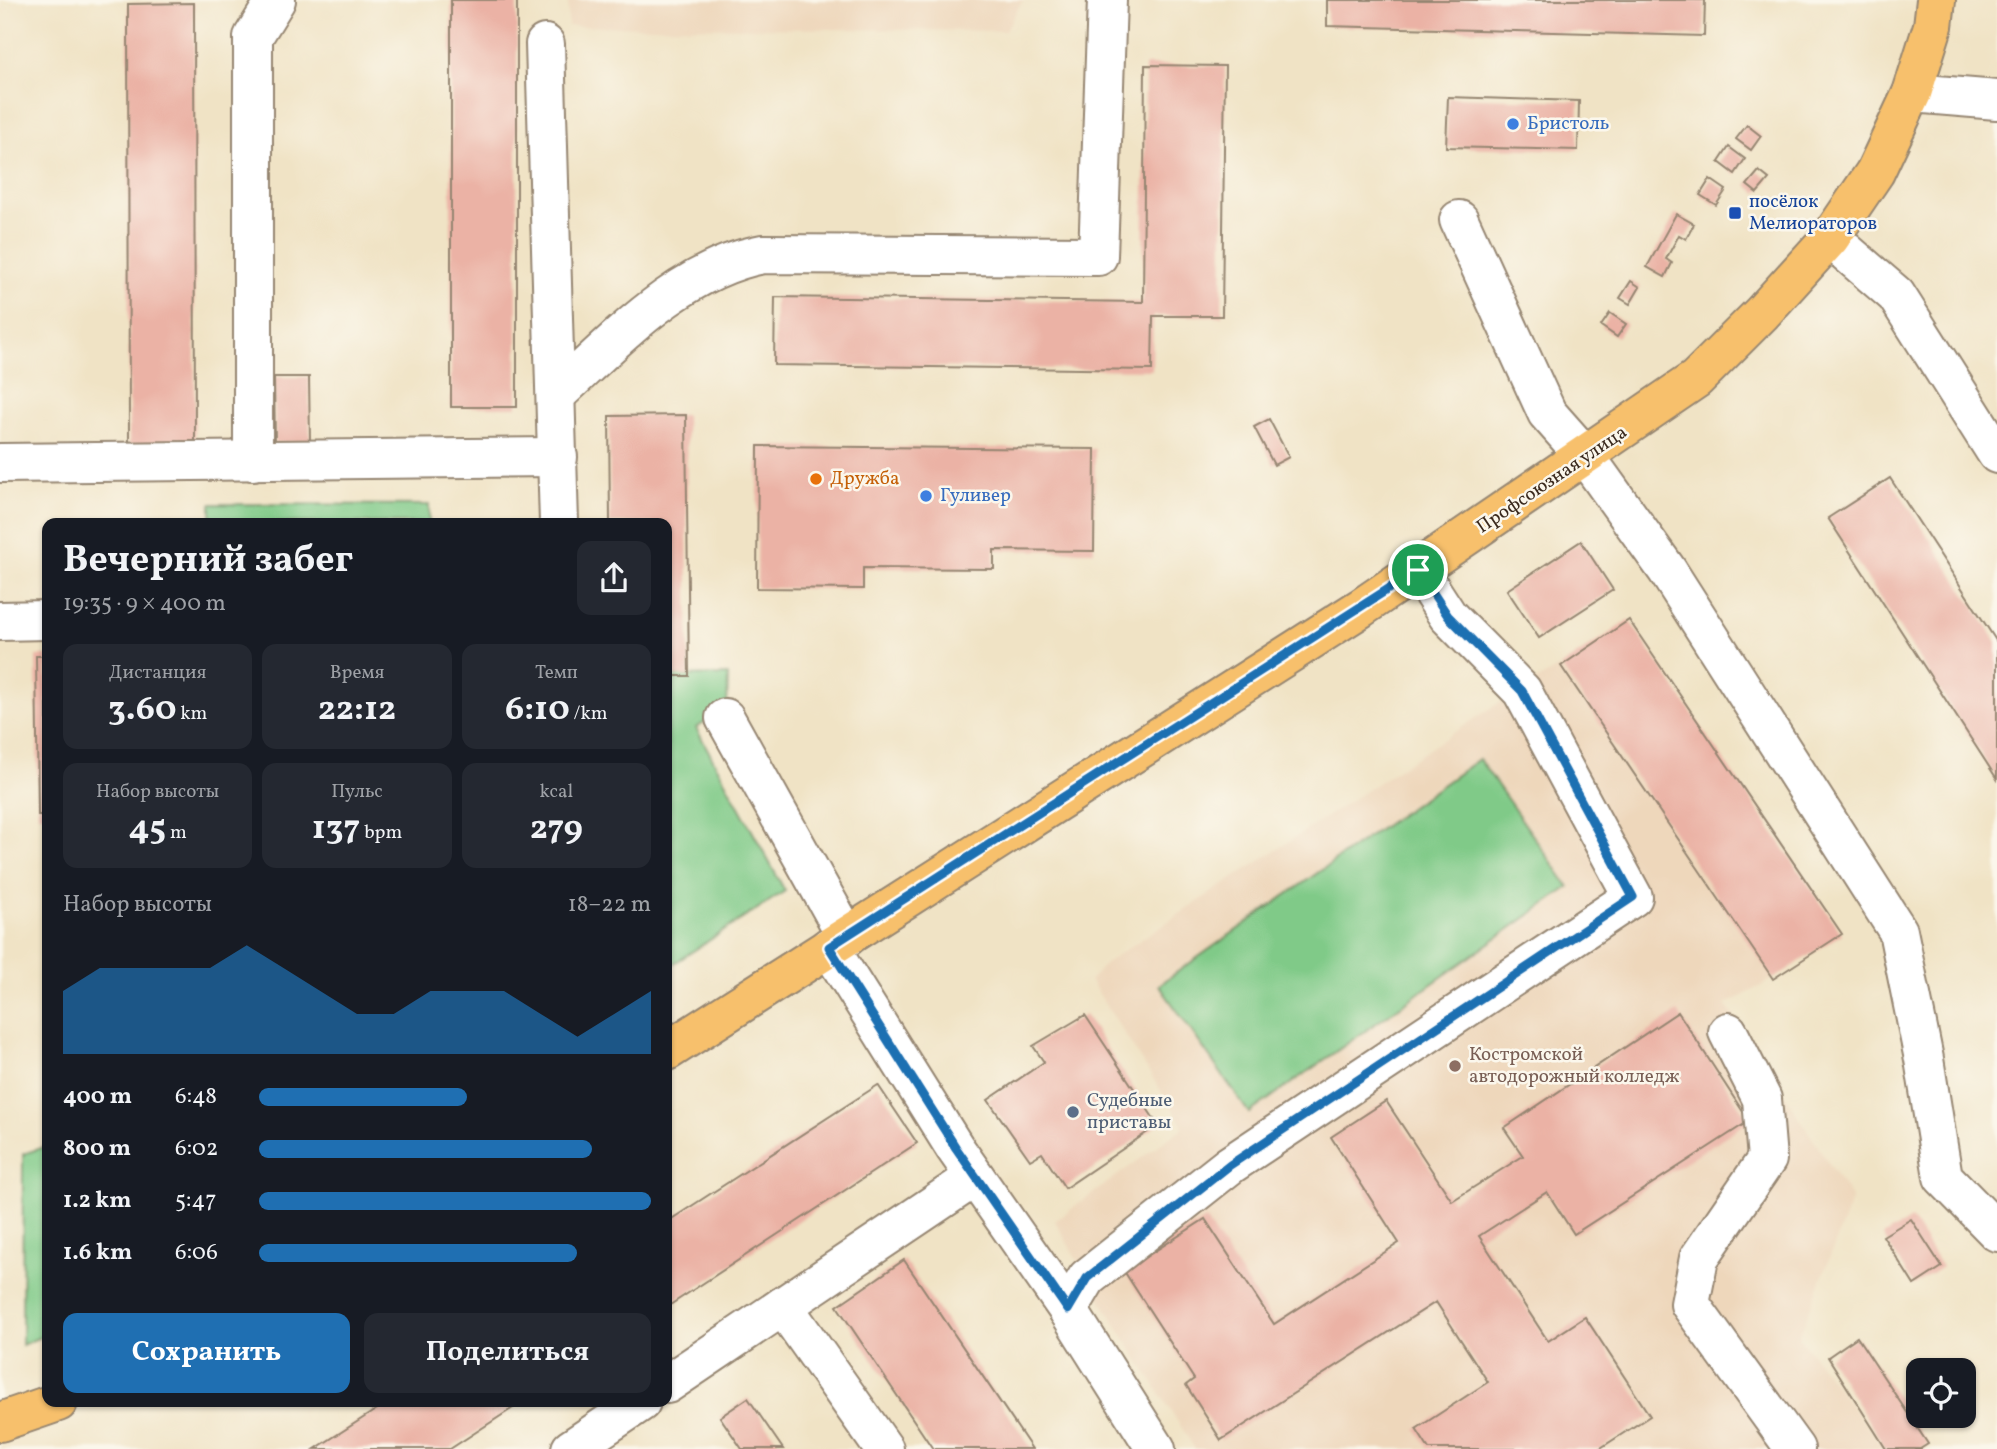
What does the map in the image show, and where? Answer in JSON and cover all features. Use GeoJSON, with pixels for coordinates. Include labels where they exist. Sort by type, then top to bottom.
{"type":"FeatureCollection","features":[{"type":"Feature","properties":{"kind":"main road","name":"Профсоюзная улица"},"geometry":{"type":"LineString","coordinates":[[672,1048],[1418,570],[1696,379],[1762,313],[1830,237],[1875,172],[1912,93],[1933,26],[1936,0]]}},
{"type":"Feature","properties":{"kind":"main road"},"geometry":{"type":"LineString","coordinates":[[0,1422],[44,1407]]}},
{"type":"Feature","properties":{"kind":"street"},"geometry":{"type":"LineString","coordinates":[[253,461],[253,37],[276,0]]}},
{"type":"Feature","properties":{"kind":"street"},"geometry":{"type":"LineString","coordinates":[[558,393],[627,330],[673,294],[722,265],[747,257],[763,254],[1098,256],[1107,0]]}},
{"type":"Feature","properties":{"kind":"street"},"geometry":{"type":"LineString","coordinates":[[545,44],[558,393],[559,518]]}},
{"type":"Feature","properties":{"kind":"street"},"geometry":{"type":"LineString","coordinates":[[1912,93],[1997,100]]}},
{"type":"Feature","properties":{"kind":"street"},"geometry":{"type":"LineString","coordinates":[[1459,220],[1547,413],[1586,457],[1667,570],[1898,931],[1924,1059],[1943,1177],[1997,1232]]}},
{"type":"Feature","properties":{"kind":"street"},"geometry":{"type":"LineString","coordinates":[[1830,237],[1896,295],[1997,454]]}},
{"type":"Feature","properties":{"kind":"street"},"geometry":{"type":"LineString","coordinates":[[0,463],[558,457]]}},
{"type":"Feature","properties":{"kind":"street"},"geometry":{"type":"LineString","coordinates":[[1068,1310],[1087,1278],[1230,1165],[1633,897],[1522,691],[1448,616],[1418,570]]}},
{"type":"Feature","properties":{"kind":"street"},"geometry":{"type":"LineString","coordinates":[[0,621],[42,620]]}},
{"type":"Feature","properties":{"kind":"street"},"geometry":{"type":"LineString","coordinates":[[725,718],[838,942],[975,1177],[1068,1310],[1156,1449]]}},
{"type":"Feature","properties":{"kind":"street"},"geometry":{"type":"LineString","coordinates":[[1728,1032],[1762,1099],[1767,1159],[1699,1258],[1690,1304],[1785,1446]]}},
{"type":"Feature","properties":{"kind":"street"},"geometry":{"type":"LineString","coordinates":[[672,1381],[975,1177]]}},
{"type":"Feature","properties":{"kind":"street"},"geometry":{"type":"LineString","coordinates":[[783,1306],[884,1449]]}},
{"type":"Feature","properties":{"kind":"street"},"geometry":{"type":"LineString","coordinates":[[571,1449],[634,1407]]}},
{"type":"Feature","properties":{"kind":"shaded area"},"geometry":{"type":"Polygon","coordinates":[[[568,0],[1023,0],[1005,31],[568,26],[568,0]]]}},
{"type":"Feature","properties":{"kind":"shaded area","name":"Костромской автодорожный колледж"},"geometry":{"type":"Polygon","coordinates":[[[1561,666],[1773,979],[1726,1005],[1852,1199],[1799,1337],[1884,1449],[1195,1449],[1087,1278],[1055,1221],[1184,1127],[1090,980],[1107,962],[1491,708],[1561,666]]]}},
{"type":"Feature","properties":{"kind":"green space"},"geometry":{"type":"Polygon","coordinates":[[[211,504],[429,505],[429,518],[211,518],[211,504]]]}},
{"type":"Feature","properties":{"kind":"green space"},"geometry":{"type":"Polygon","coordinates":[[[728,675],[727,710],[696,728],[785,891],[672,965],[672,676],[728,675]]]}},
{"type":"Feature","properties":{"kind":"green space"},"geometry":{"type":"Polygon","coordinates":[[[1479,759],[1569,887],[1249,1113],[1159,985],[1479,759]]]}},
{"type":"Feature","properties":{"kind":"green space"},"geometry":{"type":"Polygon","coordinates":[[[42,1148],[42,1336],[22,1345],[23,1154],[42,1148]]]}},
{"type":"Feature","properties":{"kind":"building"},"geometry":{"type":"Polygon","coordinates":[[[451,0],[517,0],[517,407],[451,407],[451,0]]]}},
{"type":"Feature","properties":{"kind":"building"},"geometry":{"type":"Polygon","coordinates":[[[1327,0],[1705,0],[1704,36],[1327,26],[1327,0]]]}},
{"type":"Feature","properties":{"kind":"building"},"geometry":{"type":"Polygon","coordinates":[[[194,3],[195,444],[129,445],[128,4],[194,3]]]}},
{"type":"Feature","properties":{"kind":"building"},"geometry":{"type":"Polygon","coordinates":[[[1145,65],[1225,66],[1222,316],[1153,316],[1152,370],[774,365],[775,297],[1143,302],[1145,65]]]}},
{"type":"Feature","properties":{"kind":"building","name":"Бристоль"},"geometry":{"type":"Polygon","coordinates":[[[1448,97],[1579,101],[1578,150],[1446,147],[1448,97]]]}},
{"type":"Feature","properties":{"kind":"building"},"geometry":{"type":"Polygon","coordinates":[[[1747,125],[1761,136],[1751,150],[1736,139],[1747,125]]]}},
{"type":"Feature","properties":{"kind":"building"},"geometry":{"type":"Polygon","coordinates":[[[1729,147],[1745,159],[1735,174],[1719,162],[1729,147]]]}},
{"type":"Feature","properties":{"kind":"building"},"geometry":{"type":"Polygon","coordinates":[[[1759,171],[1769,179],[1757,193],[1747,185],[1759,171]]]}},
{"type":"Feature","properties":{"kind":"building"},"geometry":{"type":"Polygon","coordinates":[[[1710,179],[1726,190],[1716,205],[1700,195],[1710,179]]]}},
{"type":"Feature","properties":{"kind":"building"},"geometry":{"type":"Polygon","coordinates":[[[1676,214],[1694,224],[1686,239],[1679,235],[1666,259],[1672,263],[1665,277],[1647,267],[1676,214]]]}},
{"type":"Feature","properties":{"kind":"building"},"geometry":{"type":"Polygon","coordinates":[[[1631,281],[1640,287],[1630,304],[1620,298],[1631,281]]]}},
{"type":"Feature","properties":{"kind":"building"},"geometry":{"type":"Polygon","coordinates":[[[1610,313],[1626,324],[1617,337],[1601,326],[1610,313]]]}},
{"type":"Feature","properties":{"kind":"building"},"geometry":{"type":"Polygon","coordinates":[[[274,377],[309,377],[310,442],[275,443],[274,377]]]}},
{"type":"Feature","properties":{"kind":"building"},"geometry":{"type":"Polygon","coordinates":[[[686,415],[689,676],[672,676],[672,518],[610,518],[609,416],[686,415]]]}},
{"type":"Feature","properties":{"kind":"building"},"geometry":{"type":"Polygon","coordinates":[[[1269,419],[1289,457],[1274,465],[1254,427],[1269,419]]]}},
{"type":"Feature","properties":{"kind":"building","name":"Гуливер"},"geometry":{"type":"Polygon","coordinates":[[[758,446],[1095,449],[1094,551],[994,550],[994,569],[863,568],[863,589],[757,588],[758,446]]]}},
{"type":"Feature","properties":{"kind":"building"},"geometry":{"type":"Polygon","coordinates":[[[1890,478],[1997,642],[1997,779],[1828,518],[1890,478]]]}},
{"type":"Feature","properties":{"kind":"building"},"geometry":{"type":"Polygon","coordinates":[[[1581,541],[1613,590],[1539,638],[1507,590],[1581,541]]]}},
{"type":"Feature","properties":{"kind":"building"},"geometry":{"type":"Polygon","coordinates":[[[1629,620],[1842,934],[1773,979],[1561,666],[1629,620]]]}},
{"type":"Feature","properties":{"kind":"building"},"geometry":{"type":"Polygon","coordinates":[[[36,656],[42,656],[42,815],[38,815],[36,656]]]}},
{"type":"Feature","properties":{"kind":"building"},"geometry":{"type":"Polygon","coordinates":[[[1678,1012],[1749,1121],[1574,1234],[1547,1192],[1479,1236],[1548,1341],[1585,1317],[1650,1416],[1599,1449],[1429,1449],[1416,1429],[1488,1382],[1436,1302],[1221,1440],[1186,1385],[1194,1379],[1124,1271],[1205,1219],[1274,1324],[1399,1243],[1331,1137],[1386,1101],[1452,1201],[1523,1156],[1504,1128],[1678,1012]]]}},
{"type":"Feature","properties":{"kind":"building","name":"Судебные приставы"},"geometry":{"type":"Polygon","coordinates":[[[1085,1015],[1158,1125],[1065,1188],[1042,1153],[1030,1160],[988,1100],[1044,1062],[1033,1046],[1085,1015]]]}},
{"type":"Feature","properties":{"kind":"building"},"geometry":{"type":"Polygon","coordinates":[[[878,1085],[917,1143],[672,1304],[672,1219],[878,1085]]]}},
{"type":"Feature","properties":{"kind":"building"},"geometry":{"type":"Polygon","coordinates":[[[1911,1219],[1942,1267],[1914,1285],[1883,1236],[1911,1219]]]}},
{"type":"Feature","properties":{"kind":"building"},"geometry":{"type":"Polygon","coordinates":[[[904,1260],[1032,1449],[933,1449],[837,1306],[904,1260]]]}},
{"type":"Feature","properties":{"kind":"building"},"geometry":{"type":"Polygon","coordinates":[[[1857,1337],[1906,1411],[1906,1428],[1917,1428],[1928,1444],[1920,1449],[1886,1449],[1828,1357],[1857,1337]]]}},
{"type":"Feature","properties":{"kind":"building"},"geometry":{"type":"Polygon","coordinates":[[[748,1398],[783,1449],[742,1449],[720,1417],[748,1398]]]}},
{"type":"Feature","properties":{"kind":"building"},"geometry":{"type":"Polygon","coordinates":[[[380,1407],[514,1407],[450,1449],[315,1449],[380,1407]]]}},
{"type":"Feature","properties":{"kind":"place","name":"Бристоль"},"geometry":{"type":"Point","coordinates":[1513,124]}},
{"type":"Feature","properties":{"kind":"place","name":"посёлок Мелиораторов"},"geometry":{"type":"Point","coordinates":[1735,213]}},
{"type":"Feature","properties":{"kind":"place","name":"Дружба"},"geometry":{"type":"Point","coordinates":[816,479]}},
{"type":"Feature","properties":{"kind":"place","name":"Гуливер"},"geometry":{"type":"Point","coordinates":[926,496]}},
{"type":"Feature","properties":{"kind":"place","name":"Костромской автодорожный колледж"},"geometry":{"type":"Point","coordinates":[1455,1066]}},
{"type":"Feature","properties":{"kind":"place","name":"Судебные приставы"},"geometry":{"type":"Point","coordinates":[1073,1112]}},
{"type":"Feature","properties":{"kind":"route"},"geometry":{"type":"LineString","coordinates":[[1418,570],[1448,616],[1522,691],[1633,897],[1230,1165],[1087,1278],[1068,1310],[956,1148],[829,947],[1418,570]]}}]}
